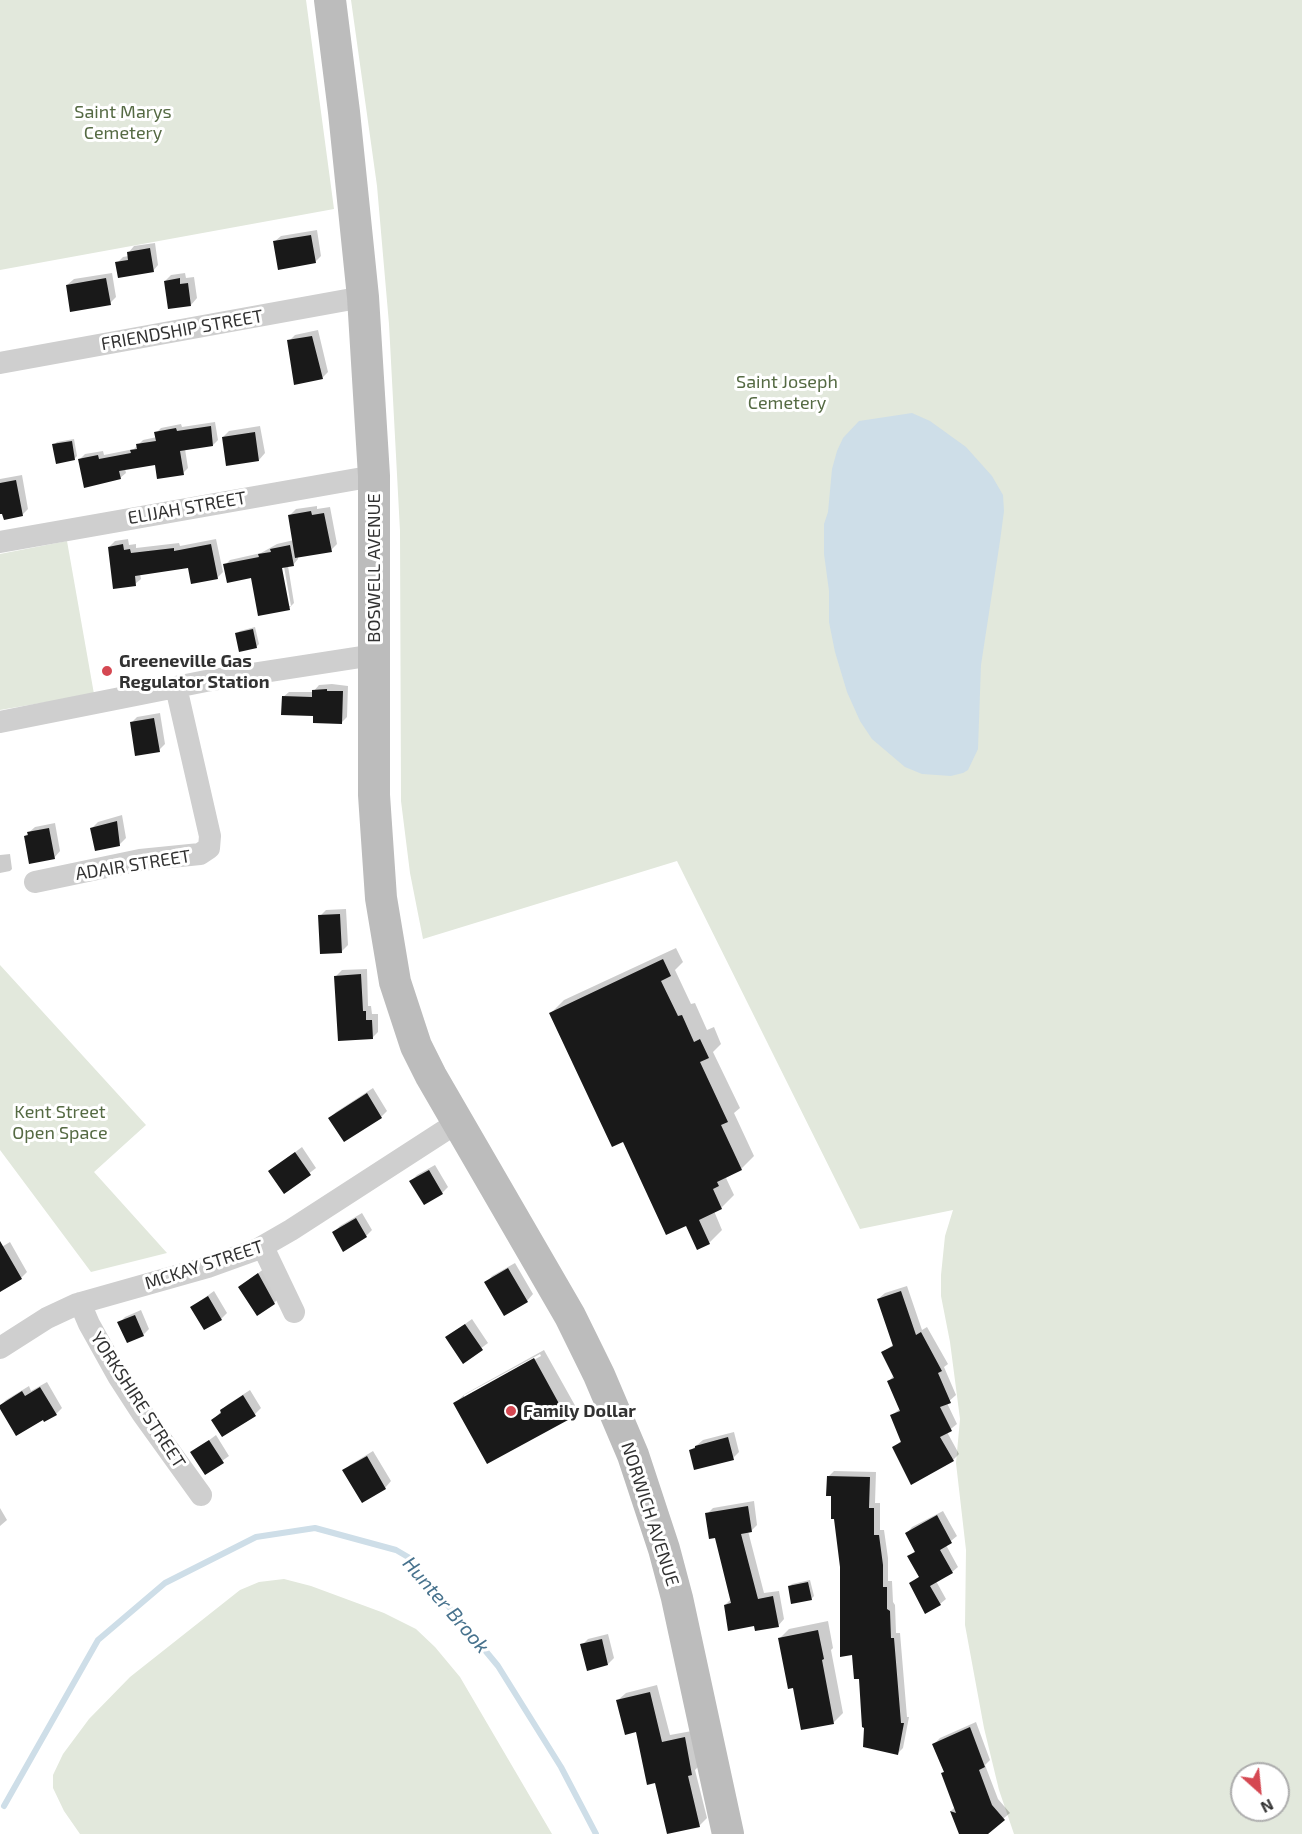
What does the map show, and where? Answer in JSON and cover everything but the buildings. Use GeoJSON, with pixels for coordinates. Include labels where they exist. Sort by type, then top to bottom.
{"type":"FeatureCollection","features":[{"type":"Feature","properties":{"kind":"main road","name":"BOSWELL AVENUE"},"geometry":{"type":"LineString","coordinates":[[330,0],[363,297],[374,476],[374,795],[381,898],[395,982],[416,1046],[458,1122]]}},
{"type":"Feature","properties":{"kind":"main road","name":"NORWICH AVENUE"},"geometry":{"type":"LineString","coordinates":[[458,1122],[570,1316],[599,1375],[633,1455],[664,1549],[677,1598],[728,1834]]}},
{"type":"Feature","properties":{"kind":"street","name":"FRIENDSHIP STREET"},"geometry":{"type":"LineString","coordinates":[[0,363],[363,297]]}},
{"type":"Feature","properties":{"kind":"street","name":"ELIJAH STREET"},"geometry":{"type":"LineString","coordinates":[[0,542],[374,476]]}},
{"type":"Feature","properties":{"kind":"street"},"geometry":{"type":"LineString","coordinates":[[0,722],[176,687],[374,655]]}},
{"type":"Feature","properties":{"kind":"street","name":"ADAIR STREET"},"geometry":{"type":"LineString","coordinates":[[34,882],[140,860],[200,854],[209,848],[210,836],[176,687]]}},
{"type":"Feature","properties":{"kind":"street","name":"MCKAY STREET"},"geometry":{"type":"LineString","coordinates":[[0,1348],[47,1318],[80,1303],[208,1268],[263,1247],[458,1122]]}},
{"type":"Feature","properties":{"kind":"street"},"geometry":{"type":"LineString","coordinates":[[263,1247],[294,1312]]}},
{"type":"Feature","properties":{"kind":"street","name":"YORKSHIRE STREET"},"geometry":{"type":"LineString","coordinates":[[80,1303],[118,1376],[201,1495]]}},
{"type":"Feature","properties":{"kind":"green space","name":"Saint Marys Cemetery"},"geometry":{"type":"Polygon","coordinates":[[[0,0],[306,0],[334,209],[0,270],[0,0]]]}},
{"type":"Feature","properties":{"kind":"green space","name":"Saint Joseph Cemetery"},"geometry":{"type":"Polygon","coordinates":[[[351,0],[1302,0],[1302,1834],[1014,1834],[999,1790],[984,1728],[965,1625],[966,1550],[956,1463],[960,1419],[950,1342],[941,1296],[945,1236],[953,1210],[860,1229],[677,861],[423,939],[410,873],[401,801],[400,531],[389,324],[377,186],[351,0]]]}},
{"type":"Feature","properties":{"kind":"green space"},"geometry":{"type":"Polygon","coordinates":[[[67,541],[94,694],[0,710],[0,554],[67,541]]]}},
{"type":"Feature","properties":{"kind":"green space","name":"Kent Street Open Space"},"geometry":{"type":"Polygon","coordinates":[[[0,965],[146,1125],[94,1172],[167,1253],[91,1272],[0,1150],[0,965]]]}},
{"type":"Feature","properties":{"kind":"green space"},"geometry":{"type":"Polygon","coordinates":[[[284,1579],[311,1586],[384,1613],[416,1629],[435,1647],[460,1677],[552,1834],[80,1834],[64,1811],[53,1788],[53,1775],[63,1754],[89,1719],[130,1677],[240,1590],[259,1582],[284,1579]]]}},
{"type":"Feature","properties":{"kind":"shaded area"},"geometry":{"type":"Polygon","coordinates":[[[912,413],[930,421],[966,447],[992,476],[1003,495],[1004,511],[981,665],[978,749],[968,770],[951,776],[922,774],[905,767],[872,739],[860,721],[847,692],[829,622],[824,524],[828,512],[832,469],[837,451],[843,438],[859,421],[912,413]]]}},
{"type":"Feature","properties":{"kind":"waterway","name":"Hunter Brook"},"geometry":{"type":"LineString","coordinates":[[4,1806],[98,1640],[165,1583],[256,1537],[315,1528],[396,1550],[408,1557],[498,1666],[561,1767],[596,1834]]}},
{"type":"Feature","properties":{"kind":"place","name":"Greeneville Gas Regulator Station"},"geometry":{"type":"Point","coordinates":[107,671]}},
{"type":"Feature","properties":{"kind":"place","name":"Family Dollar"},"geometry":{"type":"Point","coordinates":[511,1411]}}]}
